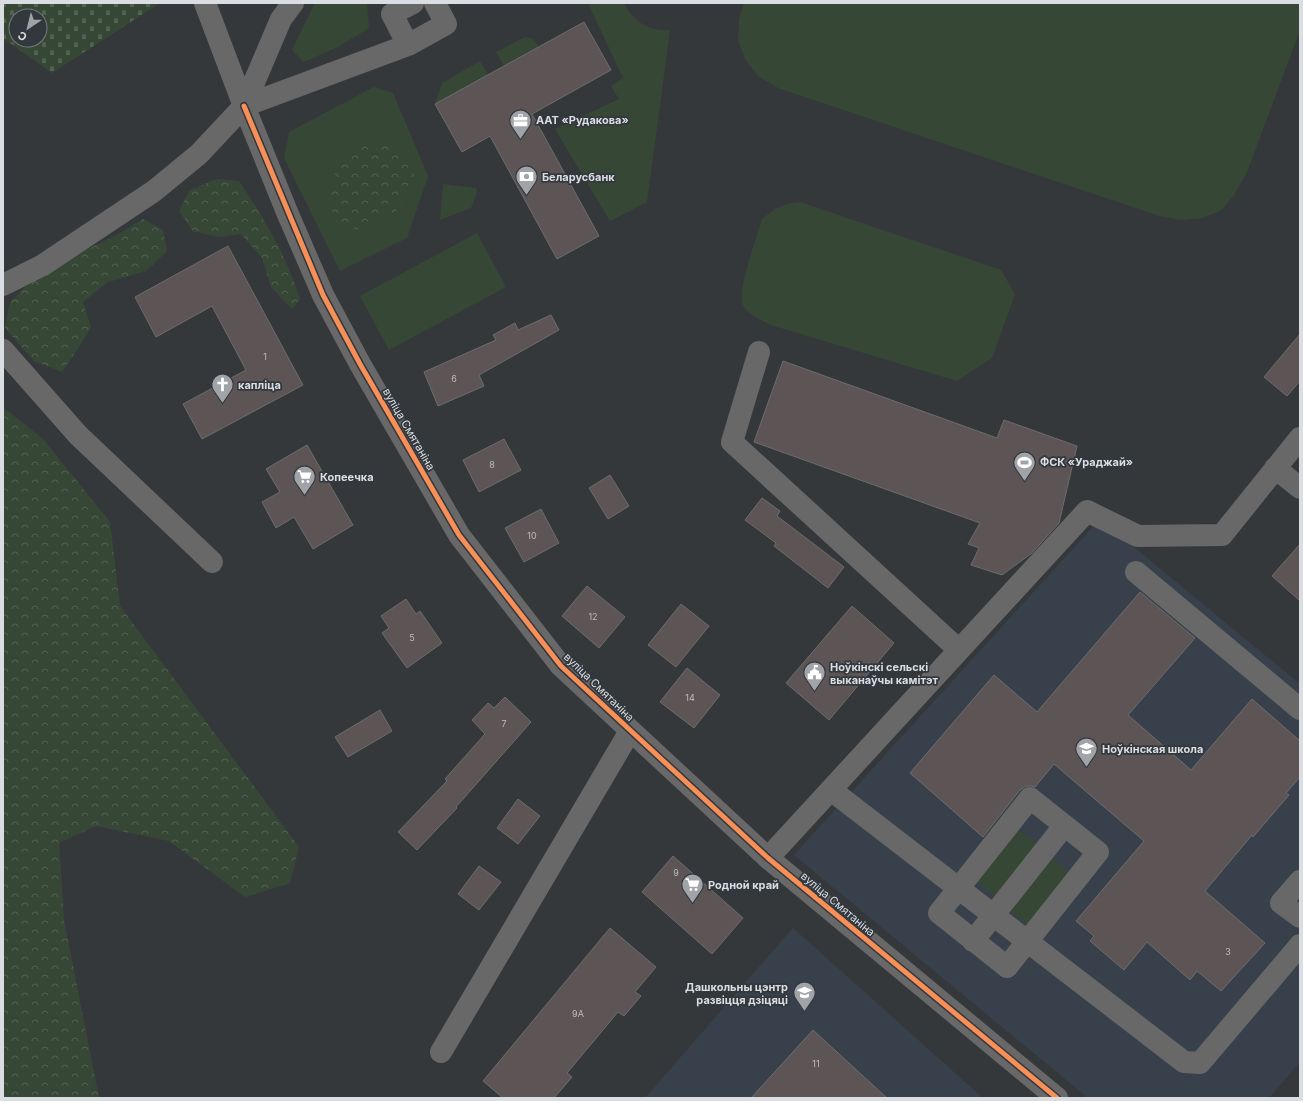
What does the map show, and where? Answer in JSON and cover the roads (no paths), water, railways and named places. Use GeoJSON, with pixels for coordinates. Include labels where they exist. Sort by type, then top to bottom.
{"type":"FeatureCollection","features":[{"type":"Feature","properties":{"kind":"street","name":"вуліца Смятаніна"},"geometry":{"type":"LineString","coordinates":[[204,3],[287,212],[323,295],[360,364],[460,535],[561,666],[768,858],[1057,1098]]}},
{"type":"Feature","properties":{"kind":"street"},"geometry":{"type":"LineString","coordinates":[[408,45],[392,14],[413,3]]}},
{"type":"Feature","properties":{"kind":"street"},"geometry":{"type":"LineString","coordinates":[[244,106],[408,45],[446,24],[434,3]]}},
{"type":"Feature","properties":{"kind":"street"},"geometry":{"type":"LineString","coordinates":[[3,285],[43,265],[154,191],[199,154],[244,106],[287,11]]}},
{"type":"Feature","properties":{"kind":"street"},"geometry":{"type":"LineString","coordinates":[[3,350],[78,435],[212,562]]}},
{"type":"Feature","properties":{"kind":"street"},"geometry":{"type":"LineString","coordinates":[[759,352],[732,442],[959,650]]}},
{"type":"Feature","properties":{"kind":"street"},"geometry":{"type":"LineString","coordinates":[[768,858],[1087,511],[1138,536],[1222,535],[1300,438]]}},
{"type":"Feature","properties":{"kind":"street"},"geometry":{"type":"LineString","coordinates":[[1276,468],[1300,488]]}},
{"type":"Feature","properties":{"kind":"street"},"geometry":{"type":"LineString","coordinates":[[1136,572],[1300,709]]}},
{"type":"Feature","properties":{"kind":"street"},"geometry":{"type":"LineString","coordinates":[[441,1052],[630,731]]}},
{"type":"Feature","properties":{"kind":"street"},"geometry":{"type":"LineString","coordinates":[[831,790],[1184,1062],[1200,1063],[1300,945]]}},
{"type":"Feature","properties":{"kind":"street"},"geometry":{"type":"LineString","coordinates":[[1030,798],[1064,826],[1098,852],[1007,967],[939,914],[1030,798]]}},
{"type":"Feature","properties":{"kind":"street"},"geometry":{"type":"LineString","coordinates":[[973,941],[1064,826]]}},
{"type":"Feature","properties":{"kind":"street"},"geometry":{"type":"LineString","coordinates":[[1300,881],[1281,903],[1300,917]]}},
{"type":"Feature","properties":{"kind":"place","name":"ААТ «Рудакова»"},"geometry":{"type":"Point","coordinates":[520,140]}},
{"type":"Feature","properties":{"kind":"place","name":"Беларусбанк"},"geometry":{"type":"Point","coordinates":[527,196]}},
{"type":"Feature","properties":{"kind":"place","name":"капліца"},"geometry":{"type":"Point","coordinates":[222,404]}},
{"type":"Feature","properties":{"kind":"place","name":"ФСК «Ураджай»"},"geometry":{"type":"Point","coordinates":[1025,482]}},
{"type":"Feature","properties":{"kind":"place","name":"Копеечка"},"geometry":{"type":"Point","coordinates":[304,496]}},
{"type":"Feature","properties":{"kind":"place","name":"Ноўкінскі сельскі выканаўчы камітэт"},"geometry":{"type":"Point","coordinates":[814,692]}},
{"type":"Feature","properties":{"kind":"place","name":"Ноўкінская школа"},"geometry":{"type":"Point","coordinates":[1086,768]}},
{"type":"Feature","properties":{"kind":"place","name":"Родной край"},"geometry":{"type":"Point","coordinates":[693,904]}},
{"type":"Feature","properties":{"kind":"place","name":"Дашкольны цэнтр развіцця дзіцяці"},"geometry":{"type":"Point","coordinates":[804,1012]}}]}
